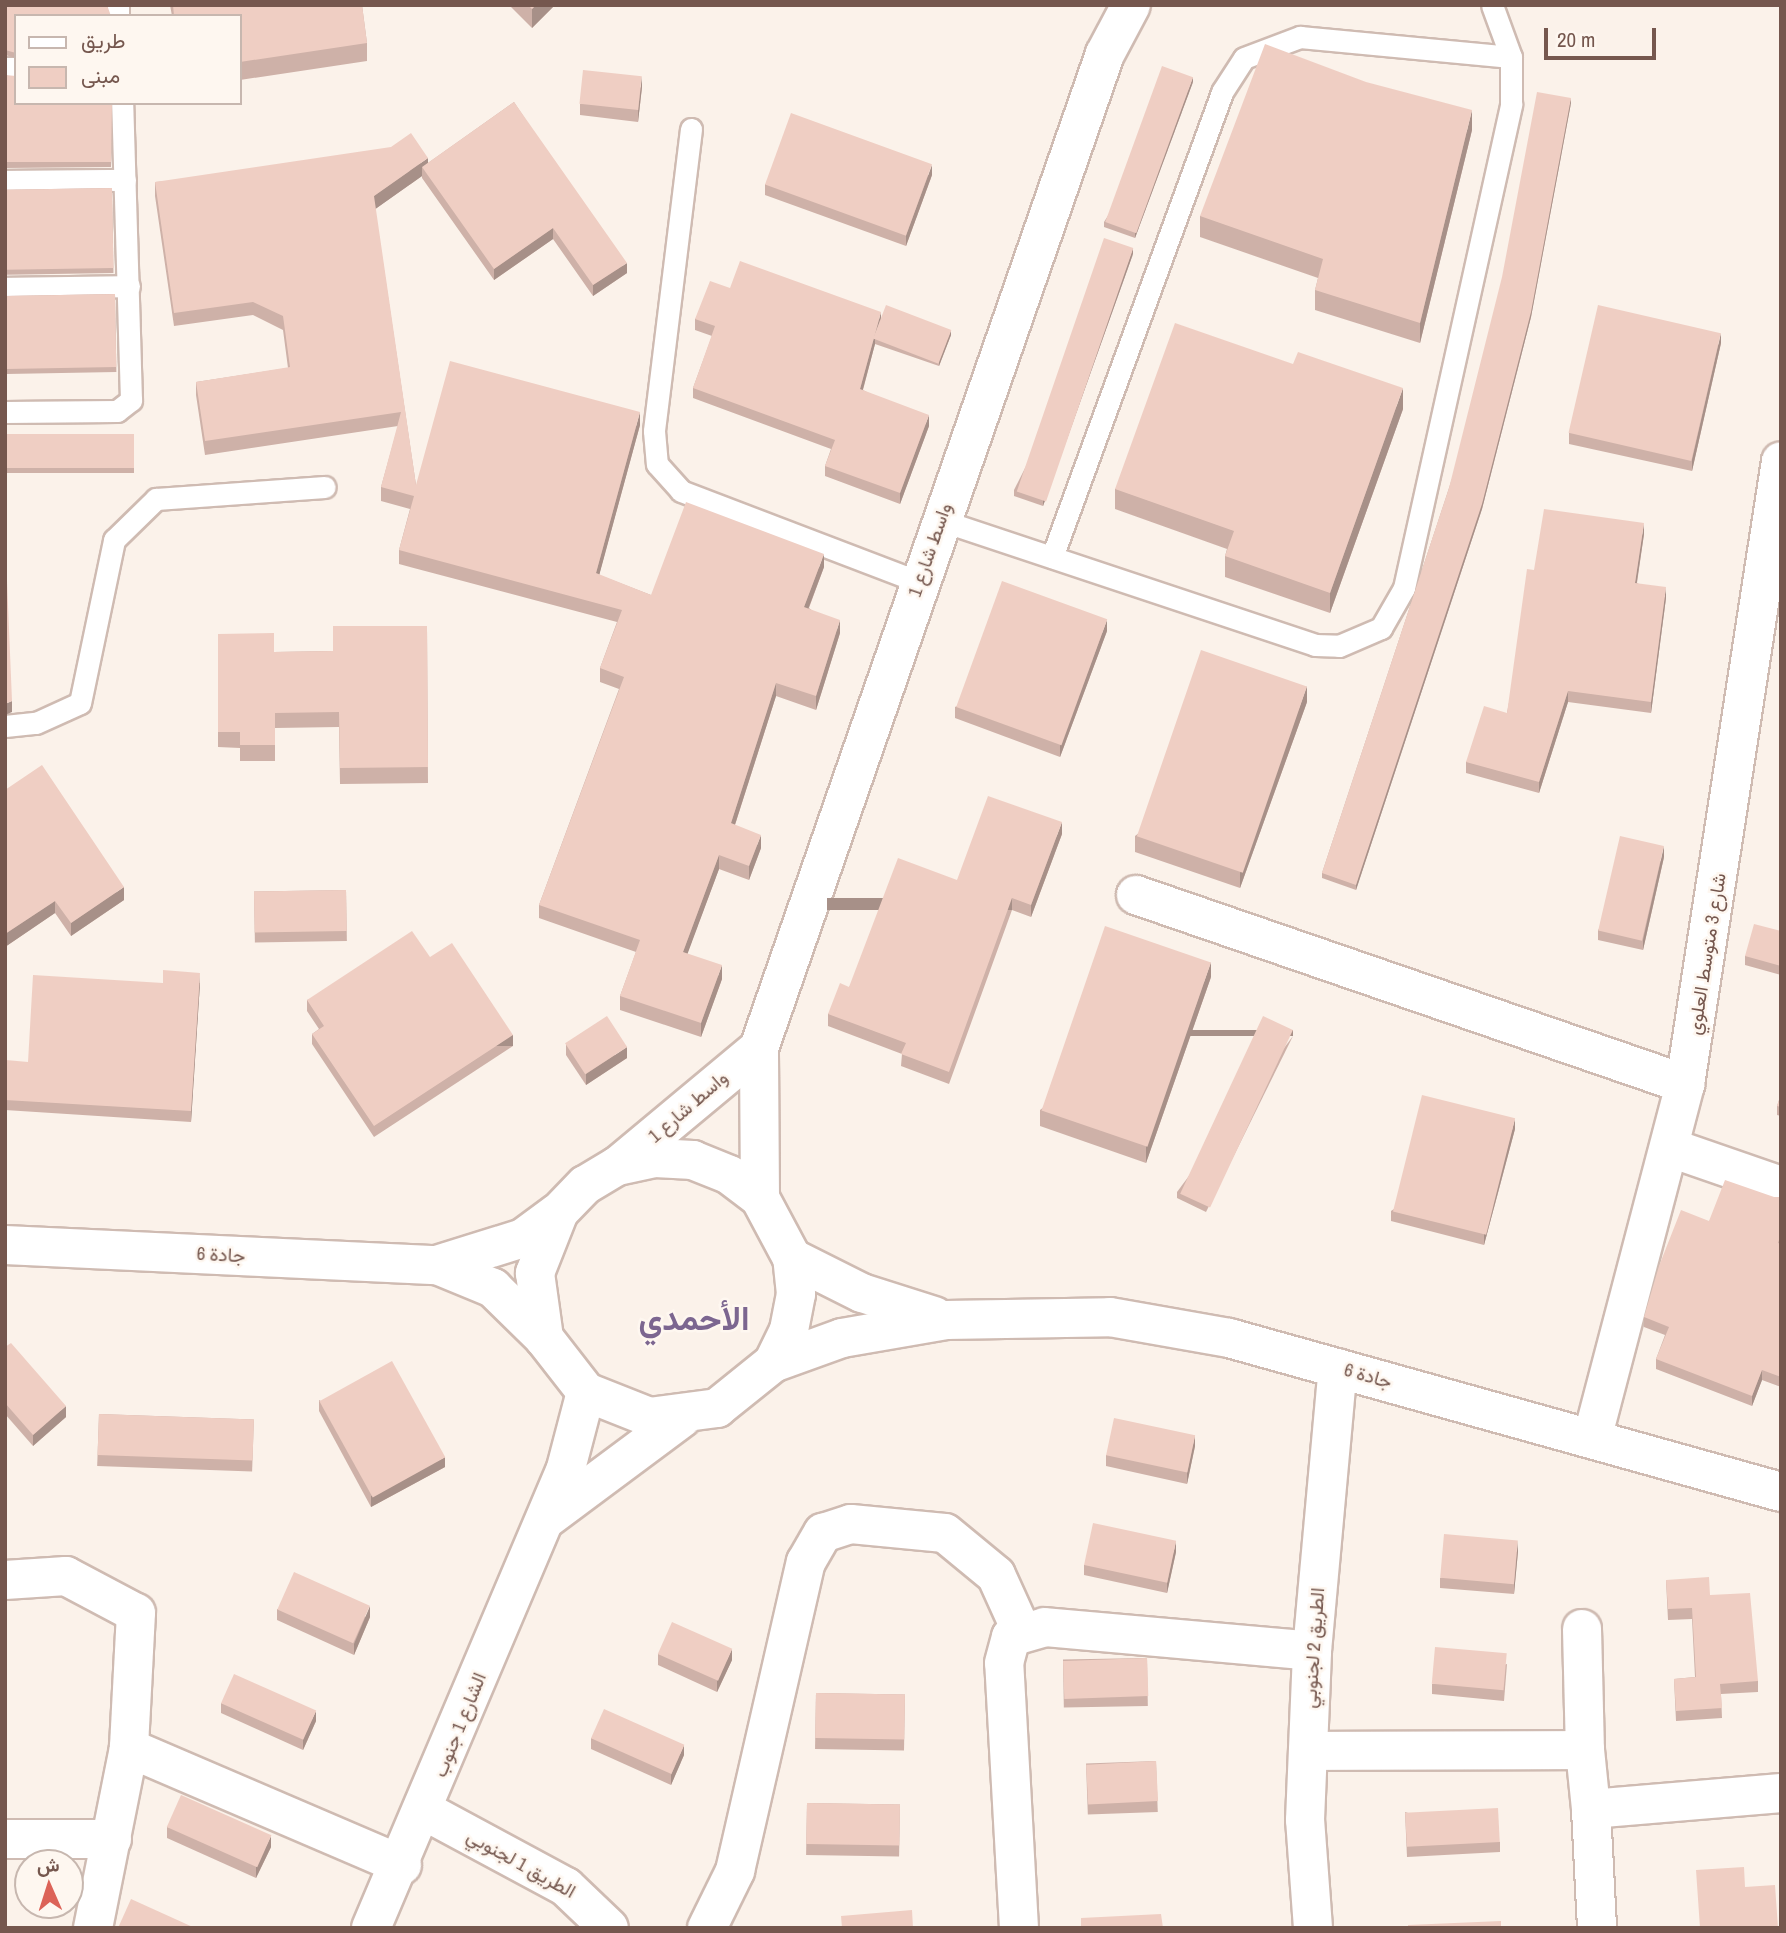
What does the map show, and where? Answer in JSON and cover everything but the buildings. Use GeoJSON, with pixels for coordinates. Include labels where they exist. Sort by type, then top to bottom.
{"type":"FeatureCollection","features":[{"type":"Feature","properties":{"kind":"street","name":"واسط شارع 1"},"geometry":{"type":"LineString","coordinates":[[1105,54],[1107,5]]}},
{"type":"Feature","properties":{"kind":"street","name":"واسط شارع 1"},"geometry":{"type":"LineString","coordinates":[[760,1198],[759,1048],[940,520],[1105,54],[1131,5]]}},
{"type":"Feature","properties":{"kind":"street","name":"شارع 3 متوسط العلوي"},"geometry":{"type":"LineString","coordinates":[[1592,1439],[1671,1148],[1685,1084],[1781,461]]}},
{"type":"Feature","properties":{"kind":"street"},"geometry":{"type":"LineString","coordinates":[[1136,895],[1685,1084]]}},
{"type":"Feature","properties":{"kind":"street","name":"واسط شارع 1"},"geometry":{"type":"LineString","coordinates":[[617,1166],[759,1048]]}},
{"type":"Feature","properties":{"kind":"street"},"geometry":{"type":"LineString","coordinates":[[1671,1148],[1781,1186]]}},
{"type":"Feature","properties":{"kind":"street"},"geometry":{"type":"LineString","coordinates":[[544,1338],[535,1273],[559,1212],[584,1185],[617,1166],[655,1158],[693,1160],[730,1175],[760,1198],[792,1258],[796,1294],[789,1330],[773,1363],[717,1408],[682,1418],[615,1409],[586,1392]]}},
{"type":"Feature","properties":{"kind":"street","name":"جادة 6"},"geometry":{"type":"LineString","coordinates":[[437,1265],[523,1238],[559,1212]]}},
{"type":"Feature","properties":{"kind":"street","name":"جادة 6"},"geometry":{"type":"LineString","coordinates":[[5,1245],[437,1265],[493,1288],[544,1338],[586,1392]]}},
{"type":"Feature","properties":{"kind":"street","name":"جادة 6"},"geometry":{"type":"LineString","coordinates":[[792,1258],[862,1293],[946,1320]]}},
{"type":"Feature","properties":{"kind":"street","name":"جادة 6"},"geometry":{"type":"LineString","coordinates":[[773,1363],[842,1338],[946,1320],[1110,1317],[1229,1338],[1781,1492]]}},
{"type":"Feature","properties":{"kind":"street","name":"الطريق 2 لجنوبي"},"geometry":{"type":"LineString","coordinates":[[1313,1928],[1308,1751],[1312,1651],[1338,1368]]}},
{"type":"Feature","properties":{"kind":"street","name":"الشارع 1 جنوب"},"geometry":{"type":"LineString","coordinates":[[371,1928],[402,1865],[545,1520],[586,1392]]}},
{"type":"Feature","properties":{"kind":"street","name":"الشارع 1 جنوب"},"geometry":{"type":"LineString","coordinates":[[545,1520],[646,1439],[682,1418]]}},
{"type":"Feature","properties":{"kind":"street"},"geometry":{"type":"LineString","coordinates":[[707,1928],[735,1871],[806,1562],[823,1532],[851,1524],[945,1533],[996,1575],[1021,1630]]}},
{"type":"Feature","properties":{"kind":"street"},"geometry":{"type":"LineString","coordinates":[[5,1580],[66,1576],[136,1613],[129,1748],[93,1928]]}},
{"type":"Feature","properties":{"kind":"street"},"geometry":{"type":"LineString","coordinates":[[1019,1928],[1003,1654],[1021,1630],[1045,1627],[1312,1651]]}},
{"type":"Feature","properties":{"kind":"street"},"geometry":{"type":"LineString","coordinates":[[1582,1629],[1585,1750],[1597,1928]]}},
{"type":"Feature","properties":{"kind":"street"},"geometry":{"type":"LineString","coordinates":[[129,1748],[402,1865]]}},
{"type":"Feature","properties":{"kind":"street"},"geometry":{"type":"LineString","coordinates":[[1308,1751],[1585,1750]]}},
{"type":"Feature","properties":{"kind":"street"},"geometry":{"type":"LineString","coordinates":[[1591,1809],[1781,1793]]}},
{"type":"Feature","properties":{"kind":"street","name":"الطريق 1 لجنوبي"},"geometry":{"type":"LineString","coordinates":[[425,1811],[566,1887],[609,1928]]}},
{"type":"Feature","properties":{"kind":"street"},"geometry":{"type":"LineString","coordinates":[[5,1839],[112,1839]]}},
{"type":"Feature","properties":{"kind":"lane"},"geometry":{"type":"LineString","coordinates":[[940,520],[1315,645],[1350,643],[1381,628],[1404,588],[1511,104],[1511,57],[1492,5]]}},
{"type":"Feature","properties":{"kind":"lane"},"geometry":{"type":"LineString","coordinates":[[1052,556],[1222,92],[1244,58],[1280,40],[1300,37],[1511,57]]}},
{"type":"Feature","properties":{"kind":"lane"},"geometry":{"type":"LineString","coordinates":[[5,412],[117,411],[128,405],[134,388],[122,105]]}},
{"type":"Feature","properties":{"kind":"lane"},"geometry":{"type":"LineString","coordinates":[[691,130],[654,431],[657,464],[681,492],[919,582]]}},
{"type":"Feature","properties":{"kind":"lane"},"geometry":{"type":"LineString","coordinates":[[5,181],[125,180]]}},
{"type":"Feature","properties":{"kind":"lane"},"geometry":{"type":"LineString","coordinates":[[5,288],[129,286]]}},
{"type":"Feature","properties":{"kind":"lane"},"geometry":{"type":"LineString","coordinates":[[5,726],[36,723],[80,703],[114,540],[156,499],[325,486]]}},
{"type":"Feature","properties":{"kind":"district","name":"الأحمدي"},"geometry":{"type":"Point","coordinates":[694,1319]}}]}
